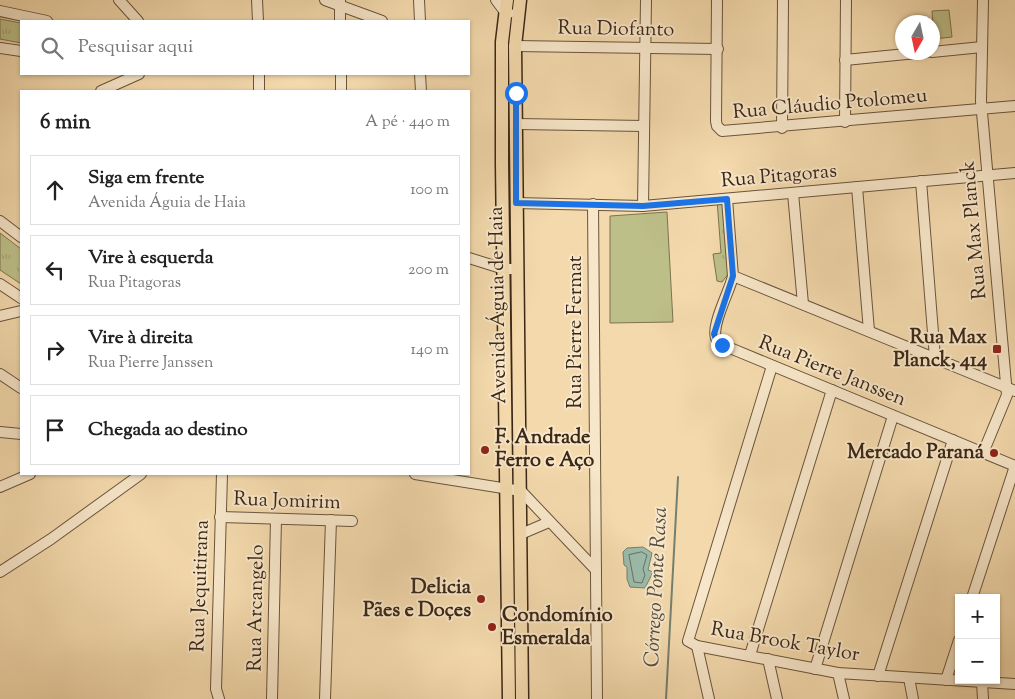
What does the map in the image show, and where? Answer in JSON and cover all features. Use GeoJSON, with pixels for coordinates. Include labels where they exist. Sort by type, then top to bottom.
{"type":"FeatureCollection","features":[{"type":"Feature","properties":{"kind":"main road","name":"Avenida Águia de Haia"},"geometry":{"type":"LineString","coordinates":[[509,699],[505,487],[502,42],[510,9],[520,0]]}},
{"type":"Feature","properties":{"kind":"main road","name":"Avenida Águia de Haia"},"geometry":{"type":"LineString","coordinates":[[510,9],[515,46],[517,124],[516,203],[521,491],[522,699]]}},
{"type":"Feature","properties":{"kind":"street"},"geometry":{"type":"LineString","coordinates":[[119,0],[137,20]]}},
{"type":"Feature","properties":{"kind":"street"},"geometry":{"type":"LineString","coordinates":[[257,0],[258,20]]}},
{"type":"Feature","properties":{"kind":"street"},"geometry":{"type":"LineString","coordinates":[[325,0],[340,3],[380,20]]}},
{"type":"Feature","properties":{"kind":"street"},"geometry":{"type":"LineString","coordinates":[[419,0],[420,20]]}},
{"type":"Feature","properties":{"kind":"street"},"geometry":{"type":"LineString","coordinates":[[496,0],[510,9]]}},
{"type":"Feature","properties":{"kind":"street"},"geometry":{"type":"LineString","coordinates":[[643,206],[646,0]]}},
{"type":"Feature","properties":{"kind":"street","name":"Rua Cláudio Ptolomeu"},"geometry":{"type":"LineString","coordinates":[[717,0],[716,122],[719,129],[725,132],[1015,106]]}},
{"type":"Feature","properties":{"kind":"street"},"geometry":{"type":"LineString","coordinates":[[782,128],[783,0]]}},
{"type":"Feature","properties":{"kind":"street"},"geometry":{"type":"LineString","coordinates":[[846,0],[846,122]]}},
{"type":"Feature","properties":{"kind":"street","name":"Rua Max Planck"},"geometry":{"type":"LineString","coordinates":[[983,0],[982,110],[1011,389],[983,453]]}},
{"type":"Feature","properties":{"kind":"street"},"geometry":{"type":"LineString","coordinates":[[340,3],[340,20]]}},
{"type":"Feature","properties":{"kind":"street"},"geometry":{"type":"LineString","coordinates":[[0,11],[42,20]]}},
{"type":"Feature","properties":{"kind":"street","name":"Rua Diofanto"},"geometry":{"type":"LineString","coordinates":[[515,46],[718,49]]}},
{"type":"Feature","properties":{"kind":"street"},"geometry":{"type":"LineString","coordinates":[[0,48],[20,51]]}},
{"type":"Feature","properties":{"kind":"street"},"geometry":{"type":"LineString","coordinates":[[940,51],[982,48]]}},
{"type":"Feature","properties":{"kind":"street"},"geometry":{"type":"LineString","coordinates":[[845,60],[895,55]]}},
{"type":"Feature","properties":{"kind":"street"},"geometry":{"type":"LineString","coordinates":[[103,90],[136,75]]}},
{"type":"Feature","properties":{"kind":"street"},"geometry":{"type":"LineString","coordinates":[[259,75],[259,90]]}},
{"type":"Feature","properties":{"kind":"street"},"geometry":{"type":"LineString","coordinates":[[341,75],[341,90]]}},
{"type":"Feature","properties":{"kind":"street"},"geometry":{"type":"LineString","coordinates":[[420,75],[421,90]]}},
{"type":"Feature","properties":{"kind":"street"},"geometry":{"type":"LineString","coordinates":[[517,124],[644,126]]}},
{"type":"Feature","properties":{"kind":"street","name":"Rua Pitagoras"},"geometry":{"type":"LineString","coordinates":[[516,203],[643,206],[1015,173]]}},
{"type":"Feature","properties":{"kind":"street"},"geometry":{"type":"LineString","coordinates":[[921,182],[934,358]]}},
{"type":"Feature","properties":{"kind":"street"},"geometry":{"type":"LineString","coordinates":[[857,187],[869,331]]}},
{"type":"Feature","properties":{"kind":"street"},"geometry":{"type":"LineString","coordinates":[[793,193],[803,304]]}},
{"type":"Feature","properties":{"kind":"street","name":"Rua Pierre Janssen"},"geometry":{"type":"LineString","coordinates":[[727,199],[733,276],[731,288],[715,326],[714,334],[717,341],[772,366],[1015,466]]}},
{"type":"Feature","properties":{"kind":"street","name":"Rua Pierre Fermat"},"geometry":{"type":"LineString","coordinates":[[593,204],[597,699]]}},
{"type":"Feature","properties":{"kind":"street"},"geometry":{"type":"LineString","coordinates":[[0,221],[20,236]]}},
{"type":"Feature","properties":{"kind":"street"},"geometry":{"type":"LineString","coordinates":[[470,258],[504,269],[517,269]]}},
{"type":"Feature","properties":{"kind":"street"},"geometry":{"type":"LineString","coordinates":[[733,276],[1011,389]]}},
{"type":"Feature","properties":{"kind":"street"},"geometry":{"type":"LineString","coordinates":[[0,284],[20,297]]}},
{"type":"Feature","properties":{"kind":"street"},"geometry":{"type":"LineString","coordinates":[[0,316],[20,311]]}},
{"type":"Feature","properties":{"kind":"street","name":"Rua Brook Taylor"},"geometry":{"type":"LineString","coordinates":[[772,366],[688,638],[690,643],[838,674],[955,680]]}},
{"type":"Feature","properties":{"kind":"street"},"geometry":{"type":"LineString","coordinates":[[0,374],[20,387]]}},
{"type":"Feature","properties":{"kind":"street"},"geometry":{"type":"LineString","coordinates":[[750,655],[832,390]]}},
{"type":"Feature","properties":{"kind":"street"},"geometry":{"type":"LineString","coordinates":[[815,669],[892,416]]}},
{"type":"Feature","properties":{"kind":"street"},"geometry":{"type":"LineString","coordinates":[[0,432],[20,434]]}},
{"type":"Feature","properties":{"kind":"street"},"geometry":{"type":"LineString","coordinates":[[878,676],[953,440]]}},
{"type":"Feature","properties":{"kind":"street"},"geometry":{"type":"LineString","coordinates":[[973,594],[1015,466]]}},
{"type":"Feature","properties":{"kind":"street"},"geometry":{"type":"LineString","coordinates":[[0,487],[28,475]]}},
{"type":"Feature","properties":{"kind":"street"},"geometry":{"type":"LineString","coordinates":[[0,572],[51,539],[140,475]]}},
{"type":"Feature","properties":{"kind":"street","name":"Rua Jequitirana"},"geometry":{"type":"LineString","coordinates":[[219,699],[216,689],[222,475]]}},
{"type":"Feature","properties":{"kind":"street"},"geometry":{"type":"LineString","coordinates":[[428,475],[521,491],[596,570]]}},
{"type":"Feature","properties":{"kind":"street","name":"Rua Jomirim"},"geometry":{"type":"LineString","coordinates":[[220,517],[352,521]]}},
{"type":"Feature","properties":{"kind":"street","name":"Rua Arcangelo"},"geometry":{"type":"LineString","coordinates":[[272,699],[276,519]]}},
{"type":"Feature","properties":{"kind":"street"},"geometry":{"type":"LineString","coordinates":[[325,699],[331,520]]}},
{"type":"Feature","properties":{"kind":"street"},"geometry":{"type":"LineString","coordinates":[[521,534],[549,522]]}},
{"type":"Feature","properties":{"kind":"street"},"geometry":{"type":"LineString","coordinates":[[698,646],[709,699]]}},
{"type":"Feature","properties":{"kind":"street"},"geometry":{"type":"LineString","coordinates":[[946,680],[955,652]]}},
{"type":"Feature","properties":{"kind":"street"},"geometry":{"type":"LineString","coordinates":[[768,659],[777,699]]}},
{"type":"Feature","properties":{"kind":"street"},"geometry":{"type":"LineString","coordinates":[[838,674],[844,699]]}},
{"type":"Feature","properties":{"kind":"street"},"geometry":{"type":"LineString","coordinates":[[909,678],[914,699]]}},
{"type":"Feature","properties":{"kind":"street","name":"Rua Brook Taylor"},"geometry":{"type":"LineString","coordinates":[[1000,683],[1015,684]]}},
{"type":"Feature","properties":{"kind":"street"},"geometry":{"type":"LineString","coordinates":[[982,684],[983,699]]}},
{"type":"Feature","properties":{"kind":"green space"},"geometry":{"type":"Polygon","coordinates":[[[949,10],[952,37],[940,38],[940,15],[932,15],[932,11],[949,10]]]}},
{"type":"Feature","properties":{"kind":"green space"},"geometry":{"type":"Polygon","coordinates":[[[0,19],[20,23],[20,43],[0,39],[0,19]]]}},
{"type":"Feature","properties":{"kind":"green space"},"geometry":{"type":"Polygon","coordinates":[[[727,199],[733,268],[722,282],[717,281],[713,254],[721,253],[717,200],[727,199]]]}},
{"type":"Feature","properties":{"kind":"green space"},"geometry":{"type":"Polygon","coordinates":[[[667,212],[673,322],[610,323],[610,216],[667,212]]]}},
{"type":"Feature","properties":{"kind":"green space"},"geometry":{"type":"Polygon","coordinates":[[[0,233],[20,248],[20,283],[0,270],[0,233]]]}},
{"type":"Feature","properties":{"kind":"water"},"geometry":{"type":"Polygon","coordinates":[[[643,547],[652,553],[648,570],[653,572],[645,588],[630,587],[627,579],[627,567],[624,565],[623,552],[627,548],[643,547]]]}},
{"type":"Feature","properties":{"kind":"waterway","name":"Córrego Ponte Rasa"},"geometry":{"type":"LineString","coordinates":[[666,699],[678,477]]}},
{"type":"Feature","properties":{"kind":"place","name":"Rua Max Planck, 414"},"geometry":{"type":"Point","coordinates":[997,349]}},
{"type":"Feature","properties":{"kind":"place","name":"F. Andrade Ferro e Aço"},"geometry":{"type":"Point","coordinates":[485,450]}},
{"type":"Feature","properties":{"kind":"place","name":"Mercado Paraná"},"geometry":{"type":"Point","coordinates":[994,453]}},
{"type":"Feature","properties":{"kind":"place","name":"Delicia Pães e Doçes"},"geometry":{"type":"Point","coordinates":[481,599]}},
{"type":"Feature","properties":{"kind":"place","name":"Condomínio Esmeralda"},"geometry":{"type":"Point","coordinates":[492,627]}},
{"type":"Feature","properties":{"kind":"route"},"geometry":{"type":"LineString","coordinates":[[516,93],[516,203],[643,206],[727,199],[733,276],[731,288],[715,326],[714,334],[717,341],[722,345]]}}]}
